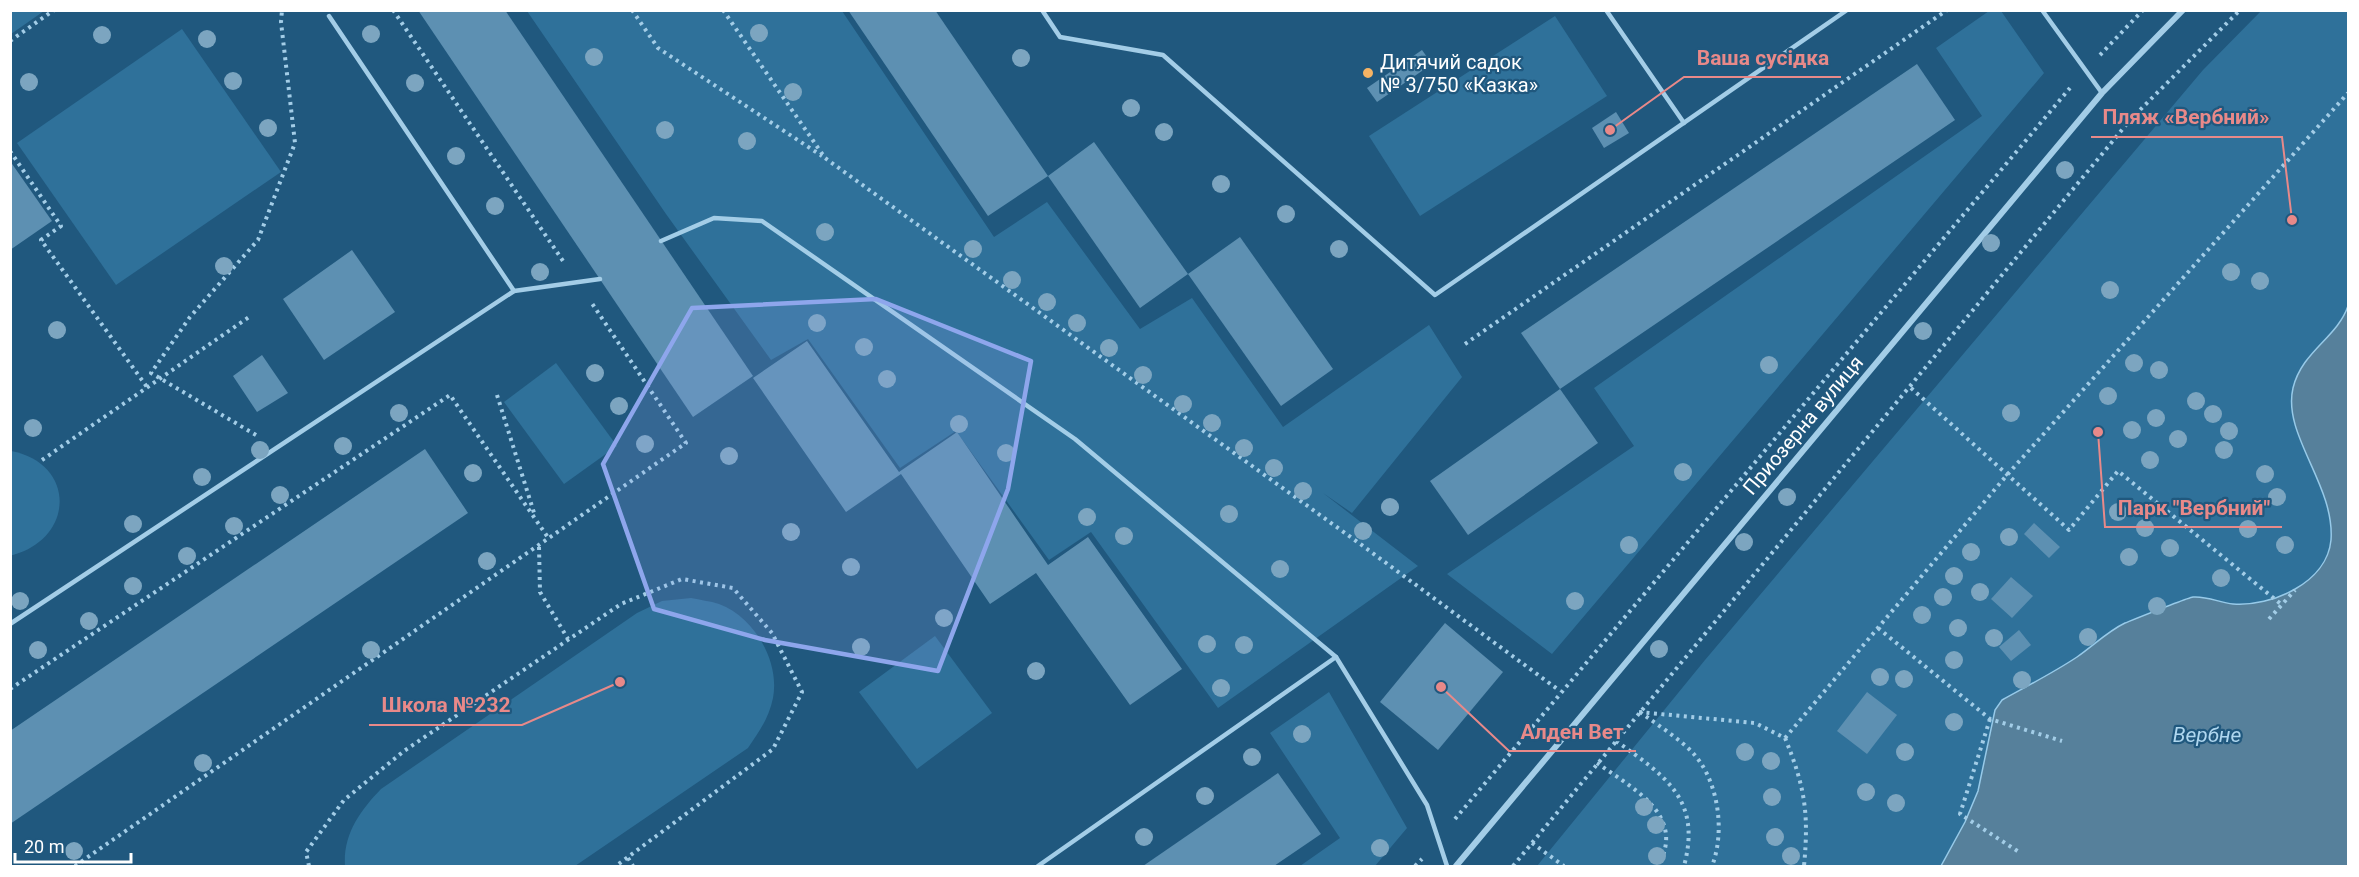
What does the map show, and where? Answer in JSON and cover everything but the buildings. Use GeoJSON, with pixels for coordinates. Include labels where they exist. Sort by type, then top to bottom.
{"type":"FeatureCollection","features":[{"type":"Feature","properties":{"kind":"street","name":"Приозерна вулиця"},"geometry":{"type":"LineString","coordinates":[[1456,867],[2102,93],[2183,10]]}},
{"type":"Feature","properties":{"kind":"lane"},"geometry":{"type":"LineString","coordinates":[[1042,10],[1060,37],[1163,55],[1435,295],[1847,10]]}},
{"type":"Feature","properties":{"kind":"lane"},"geometry":{"type":"LineString","coordinates":[[1606,10],[1684,123]]}},
{"type":"Feature","properties":{"kind":"lane"},"geometry":{"type":"LineString","coordinates":[[2042,10],[2102,93]]}},
{"type":"Feature","properties":{"kind":"lane"},"geometry":{"type":"LineString","coordinates":[[329,16],[514,291]]}},
{"type":"Feature","properties":{"kind":"lane"},"geometry":{"type":"LineString","coordinates":[[661,241],[714,218],[762,221],[1075,439],[1336,657],[1427,805],[1447,867]]}},
{"type":"Feature","properties":{"kind":"lane"},"geometry":{"type":"LineString","coordinates":[[10,624],[514,291],[600,279]]}},
{"type":"Feature","properties":{"kind":"lane"},"geometry":{"type":"LineString","coordinates":[[1038,867],[1336,657]]}},
{"type":"Feature","properties":{"kind":"path"},"geometry":{"type":"LineString","coordinates":[[10,41],[54,10]]}},
{"type":"Feature","properties":{"kind":"path"},"geometry":{"type":"LineString","coordinates":[[276,447],[151,373],[190,317],[258,240],[295,143],[280,22],[282,10]]}},
{"type":"Feature","properties":{"kind":"path"},"geometry":{"type":"LineString","coordinates":[[75,867],[686,443],[393,10]]}},
{"type":"Feature","properties":{"kind":"path"},"geometry":{"type":"LineString","coordinates":[[632,10],[658,48],[825,158],[1560,691]]}},
{"type":"Feature","properties":{"kind":"path"},"geometry":{"type":"LineString","coordinates":[[723,10],[825,158]]}},
{"type":"Feature","properties":{"kind":"path"},"geometry":{"type":"LineString","coordinates":[[1465,344],[1947,10]]}},
{"type":"Feature","properties":{"kind":"path"},"geometry":{"type":"LineString","coordinates":[[1416,867],[1560,691],[2085,70],[2143,10]]}},
{"type":"Feature","properties":{"kind":"path"},"geometry":{"type":"LineString","coordinates":[[1513,867],[2131,119],[2240,10]]}},
{"type":"Feature","properties":{"kind":"path"},"geometry":{"type":"LineString","coordinates":[[1785,738],[2007,475],[2349,93]]}},
{"type":"Feature","properties":{"kind":"path"},"geometry":{"type":"LineString","coordinates":[[10,151],[61,226],[41,240],[147,387]]}},
{"type":"Feature","properties":{"kind":"path"},"geometry":{"type":"LineString","coordinates":[[42,460],[249,317]]}},
{"type":"Feature","properties":{"kind":"path"},"geometry":{"type":"LineString","coordinates":[[1911,388],[2069,530],[2118,471],[2282,605]]}},
{"type":"Feature","properties":{"kind":"path"},"geometry":{"type":"LineString","coordinates":[[10,689],[450,395],[549,539]]}},
{"type":"Feature","properties":{"kind":"path"},"geometry":{"type":"LineString","coordinates":[[497,395],[536,519]]}},
{"type":"Feature","properties":{"kind":"path"},"geometry":{"type":"LineString","coordinates":[[539,546],[540,592],[568,639]]}},
{"type":"Feature","properties":{"kind":"path"},"geometry":{"type":"LineString","coordinates":[[309,867],[306,852],[344,800],[404,751],[621,603],[682,579],[733,588],[772,633],[802,692],[773,749],[616,867]]}},
{"type":"Feature","properties":{"kind":"path"},"geometry":{"type":"LineString","coordinates":[[2269,620],[2295,590]]}},
{"type":"Feature","properties":{"kind":"path"},"geometry":{"type":"LineString","coordinates":[[1878,628],[1990,719],[2062,741]]}},
{"type":"Feature","properties":{"kind":"path"},"geometry":{"type":"LineString","coordinates":[[1639,712],[1755,723],[1785,738],[1802,779],[1808,823],[1803,867]]}},
{"type":"Feature","properties":{"kind":"path"},"geometry":{"type":"LineString","coordinates":[[1639,712],[1690,750],[1706,773],[1716,800],[1720,829],[1712,867]]}},
{"type":"Feature","properties":{"kind":"path"},"geometry":{"type":"LineString","coordinates":[[1990,719],[1960,814],[2019,852]]}},
{"type":"Feature","properties":{"kind":"path"},"geometry":{"type":"LineString","coordinates":[[1616,741],[1663,774],[1679,794],[1688,818],[1690,844],[1684,867]]}},
{"type":"Feature","properties":{"kind":"path"},"geometry":{"type":"LineString","coordinates":[[1597,763],[1652,802],[1661,816],[1666,832],[1666,849],[1658,867]]}},
{"type":"Feature","properties":{"kind":"path"},"geometry":{"type":"LineString","coordinates":[[1532,843],[1564,867]]}},
{"type":"Feature","properties":{"kind":"path"},"geometry":{"type":"LineString","coordinates":[[628,858],[633,867]]}},
{"type":"Feature","properties":{"kind":"highlighted area"},"geometry":{"type":"Polygon","coordinates":[[[876,299],[1031,361],[1008,489],[938,671],[765,640],[654,609],[603,464],[692,308],[876,299]]]}},
{"type":"Feature","properties":{"kind":"shaded area"},"geometry":{"type":"Polygon","coordinates":[[[11,10],[44,10],[44,11],[11,34],[11,10]]]}},
{"type":"Feature","properties":{"kind":"shaded area"},"geometry":{"type":"Polygon","coordinates":[[[527,11],[842,11],[994,237],[1047,202],[1140,329],[1192,298],[1283,427],[1429,325],[1462,377],[1352,513],[1323,493],[1418,566],[1218,708],[1091,532],[1049,560],[956,431],[900,468],[808,339],[771,360],[666,214],[527,11]]]}},
{"type":"Feature","properties":{"kind":"shaded area"},"geometry":{"type":"Polygon","coordinates":[[[1989,11],[2001,11],[2044,73],[1552,654],[1447,574],[1634,446],[1594,388],[1982,116],[1936,48],[1989,11]]]}},
{"type":"Feature","properties":{"kind":"shaded area"},"geometry":{"type":"Polygon","coordinates":[[[2261,11],[2348,11],[2348,306],[2336,327],[2311,354],[2297,375],[2293,388],[2292,406],[2301,442],[2318,480],[2330,520],[2331,540],[2327,555],[2319,569],[2295,589],[2264,601],[2233,604],[2193,597],[2125,623],[2068,663],[2002,700],[1995,711],[1978,791],[1965,822],[1941,866],[1537,866],[1705,660],[2203,70],[2261,11]]]}},
{"type":"Feature","properties":{"kind":"shaded area"},"geometry":{"type":"Polygon","coordinates":[[[1555,16],[1607,96],[1420,216],[1369,136],[1555,16]]]}},
{"type":"Feature","properties":{"kind":"shaded area"},"geometry":{"type":"Polygon","coordinates":[[[182,29],[281,172],[116,285],[17,143],[182,29]]]}},
{"type":"Feature","properties":{"kind":"shaded area"},"geometry":{"type":"Polygon","coordinates":[[[556,363],[617,446],[564,484],[504,402],[556,363]]]}},
{"type":"Feature","properties":{"kind":"shaded area"},"geometry":{"type":"Polygon","coordinates":[[[11,451],[32,458],[47,470],[56,484],[60,501],[57,517],[48,533],[34,546],[13,555],[10,555],[11,451]]]}},
{"type":"Feature","properties":{"kind":"shaded area"},"geometry":{"type":"Polygon","coordinates":[[[691,598],[716,603],[732,610],[753,630],[768,655],[774,684],[773,698],[760,730],[748,748],[575,866],[345,866],[347,844],[354,824],[381,789],[637,613],[662,601],[691,598]]]}},
{"type":"Feature","properties":{"kind":"shaded area"},"geometry":{"type":"Polygon","coordinates":[[[935,636],[992,713],[917,769],[859,692],[935,636]]]}},
{"type":"Feature","properties":{"kind":"shaded area"},"geometry":{"type":"Polygon","coordinates":[[[1329,692],[1407,828],[1375,866],[1300,866],[1340,838],[1270,733],[1329,692]]]}},
{"type":"Feature","properties":{"kind":"water","name":"Вербне"},"geometry":{"type":"Polygon","coordinates":[[[2348,306],[2348,866],[1941,866],[1965,822],[1978,791],[1995,710],[2002,700],[2068,663],[2125,623],[2193,597],[2233,604],[2264,601],[2295,589],[2319,569],[2327,555],[2331,540],[2330,520],[2318,480],[2295,424],[2292,406],[2293,388],[2304,364],[2336,327],[2348,306]]]}},
{"type":"Feature","properties":{"kind":"place","name":"Дитячий садок № 3/750 «Казка»"},"geometry":{"type":"Point","coordinates":[1368,73]}},
{"type":"Feature","properties":{"kind":"place","name":"Ваша сусідка"},"geometry":{"type":"Point","coordinates":[1610,130]}},
{"type":"Feature","properties":{"kind":"place","name":"Пляж «Вербний»"},"geometry":{"type":"Point","coordinates":[2292,220]}},
{"type":"Feature","properties":{"kind":"place","name":"Парк \"Вербний\""},"geometry":{"type":"Point","coordinates":[2098,432]}},
{"type":"Feature","properties":{"kind":"place","name":"Школа №232"},"geometry":{"type":"Point","coordinates":[620,682]}},
{"type":"Feature","properties":{"kind":"place","name":"Алден Вет"},"geometry":{"type":"Point","coordinates":[1441,687]}}]}
